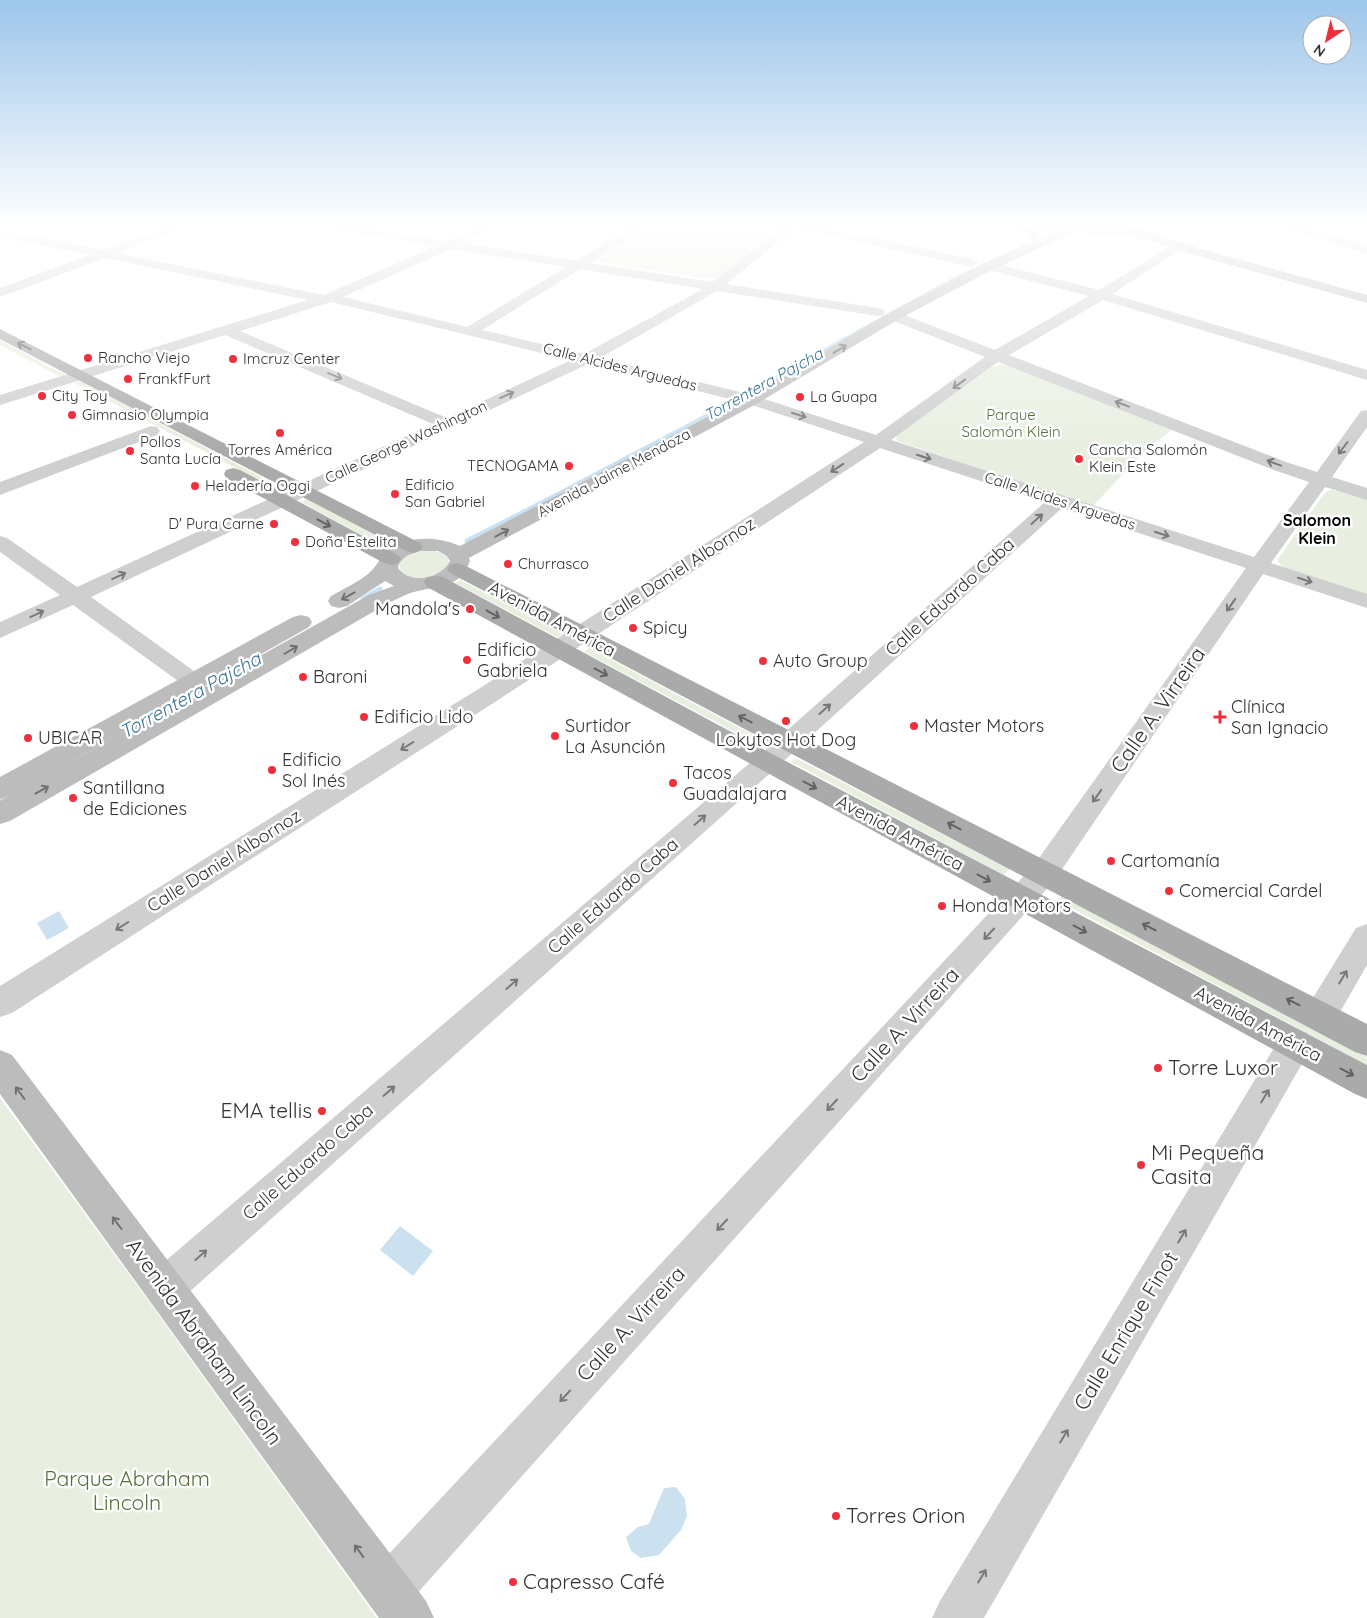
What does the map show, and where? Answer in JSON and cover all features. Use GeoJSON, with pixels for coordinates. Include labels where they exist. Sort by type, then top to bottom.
{"type":"FeatureCollection","features":[{"type":"Feature","properties":{"kind":"main road","name":"Avenida Jaime Mendoza"},"geometry":{"type":"LineString","coordinates":[[440,545],[734,395],[904,299]]}},
{"type":"Feature","properties":{"kind":"main road","name":"Avenida Jaime Mendoza"},"geometry":{"type":"LineString","coordinates":[[0,814],[377,600],[448,577],[458,562],[752,400],[894,316],[927,299]]}},
{"type":"Feature","properties":{"kind":"main road"},"geometry":{"type":"LineString","coordinates":[[0,333],[413,546]]}},
{"type":"Feature","properties":{"kind":"main road"},"geometry":{"type":"LineString","coordinates":[[0,350],[86,395]]}},
{"type":"Feature","properties":{"kind":"main road"},"geometry":{"type":"LineString","coordinates":[[135,422],[169,440]]}},
{"type":"Feature","properties":{"kind":"main road"},"geometry":{"type":"LineString","coordinates":[[221,468],[281,500],[389,564],[394,578],[426,583]]}},
{"type":"Feature","properties":{"kind":"main road"},"geometry":{"type":"LineString","coordinates":[[0,788],[360,590],[400,552],[413,546],[440,545],[451,548],[458,562]]}},
{"type":"Feature","properties":{"kind":"main road","name":"Avenida América"},"geometry":{"type":"LineString","coordinates":[[458,562],[778,752]]}},
{"type":"Feature","properties":{"kind":"main road","name":"Avenida América"},"geometry":{"type":"LineString","coordinates":[[426,583],[558,649],[778,752],[1308,1030],[1367,1083]]}},
{"type":"Feature","properties":{"kind":"main road","name":"Avenida América"},"geometry":{"type":"LineString","coordinates":[[1308,1030],[1367,1041]]}},
{"type":"Feature","properties":{"kind":"main road","name":"Avenida Abraham Lincoln"},"geometry":{"type":"LineString","coordinates":[[0,1066],[398,1604]]}},
{"type":"Feature","properties":{"kind":"street"},"geometry":{"type":"LineString","coordinates":[[0,400],[327,299]]}},
{"type":"Feature","properties":{"kind":"street","name":"Calle Alcides Arguedas"},"geometry":{"type":"LineString","coordinates":[[327,299],[470,331],[734,395]]}},
{"type":"Feature","properties":{"kind":"street"},"geometry":{"type":"LineString","coordinates":[[470,331],[525,299]]}},
{"type":"Feature","properties":{"kind":"street","name":"Calle George Washington"},"geometry":{"type":"LineString","coordinates":[[0,631],[445,423],[587,359],[694,299]]}},
{"type":"Feature","properties":{"kind":"street"},"geometry":{"type":"LineString","coordinates":[[794,299],[878,312]]}},
{"type":"Feature","properties":{"kind":"street","name":"Calle Daniel Albornoz"},"geometry":{"type":"LineString","coordinates":[[0,1003],[558,649],[878,442],[998,355],[1097,299]]}},
{"type":"Feature","properties":{"kind":"street"},"geometry":{"type":"LineString","coordinates":[[1109,299],[1367,375]]}},
{"type":"Feature","properties":{"kind":"street"},"geometry":{"type":"LineString","coordinates":[[894,316],[1319,480],[1367,494]]}},
{"type":"Feature","properties":{"kind":"street"},"geometry":{"type":"LineString","coordinates":[[226,330],[445,423]]}},
{"type":"Feature","properties":{"kind":"street","name":"Calle Alcides Arguedas"},"geometry":{"type":"LineString","coordinates":[[752,400],[1367,601]]}},
{"type":"Feature","properties":{"kind":"street","name":"Calle A. Virreira"},"geometry":{"type":"LineString","coordinates":[[398,1604],[1033,885],[1319,480],[1364,426]]}},
{"type":"Feature","properties":{"kind":"street"},"geometry":{"type":"LineString","coordinates":[[0,489],[151,431]]}},
{"type":"Feature","properties":{"kind":"street","name":"Calle Eduardo Caba"},"geometry":{"type":"LineString","coordinates":[[164,1288],[778,752],[1059,500]]}},
{"type":"Feature","properties":{"kind":"street"},"geometry":{"type":"LineString","coordinates":[[0,542],[193,681]]}},
{"type":"Feature","properties":{"kind":"street","name":"Calle Enrique Finot"},"geometry":{"type":"LineString","coordinates":[[957,1618],[1308,1030],[1367,937]]}},
{"type":"Feature","properties":{"kind":"green space"},"geometry":{"type":"Polygon","coordinates":[[[0,340],[65,375],[59,376],[0,345],[0,340]]]}},
{"type":"Feature","properties":{"kind":"green space","name":"Parque Salomón Klein"},"geometry":{"type":"Polygon","coordinates":[[[1000,365],[1010,366],[1171,430],[1144,452],[1092,507],[897,441],[897,435],[992,367],[1000,365]]]}},
{"type":"Feature","properties":{"kind":"green space"},"geometry":{"type":"Polygon","coordinates":[[[80,381],[286,490],[281,492],[75,383],[80,381]]]}},
{"type":"Feature","properties":{"kind":"green space"},"geometry":{"type":"Polygon","coordinates":[[[1332,490],[1367,498],[1367,595],[1285,568],[1278,562],[1278,559],[1324,494],[1332,490]]]}},
{"type":"Feature","properties":{"kind":"green space"},"geometry":{"type":"Polygon","coordinates":[[[307,499],[396,547],[390,550],[301,502],[307,499]]]}},
{"type":"Feature","properties":{"kind":"green space"},"geometry":{"type":"Polygon","coordinates":[[[428,550],[436,551],[448,557],[449,566],[425,578],[412,578],[400,571],[400,562],[403,559],[428,550]]]}},
{"type":"Feature","properties":{"kind":"green space"},"geometry":{"type":"Polygon","coordinates":[[[461,580],[563,634],[557,637],[455,583],[461,580]]]}},
{"type":"Feature","properties":{"kind":"green space"},"geometry":{"type":"Polygon","coordinates":[[[589,648],[761,739],[757,744],[584,652],[589,648]]]}},
{"type":"Feature","properties":{"kind":"green space"},"geometry":{"type":"Polygon","coordinates":[[[796,758],[1009,869],[1004,875],[791,762],[796,758]]]}},
{"type":"Feature","properties":{"kind":"green space"},"geometry":{"type":"Polygon","coordinates":[[[1061,896],[1367,1057],[1367,1065],[1058,901],[1061,896]]]}},
{"type":"Feature","properties":{"kind":"green space","name":"Parque Abraham Lincoln"},"geometry":{"type":"Polygon","coordinates":[[[0,1098],[134,1281],[377,1618],[0,1618],[0,1098]]]}},
{"type":"Feature","properties":{"kind":"water"},"geometry":{"type":"Polygon","coordinates":[[[59,911],[69,928],[47,940],[37,923],[59,911]]]}},
{"type":"Feature","properties":{"kind":"water"},"geometry":{"type":"Polygon","coordinates":[[[400,1226],[433,1251],[413,1276],[380,1250],[400,1226]]]}},
{"type":"Feature","properties":{"kind":"water"},"geometry":{"type":"Polygon","coordinates":[[[676,1487],[685,1499],[687,1516],[681,1530],[659,1555],[641,1558],[631,1551],[626,1537],[638,1527],[649,1524],[664,1488],[676,1487]]]}},
{"type":"Feature","properties":{"kind":"waterway","name":"Torrentera Pajcha"},"geometry":{"type":"LineString","coordinates":[[840,341],[917,299]]}},
{"type":"Feature","properties":{"kind":"waterway","name":"Torrentera Pajcha"},"geometry":{"type":"LineString","coordinates":[[566,490],[739,399],[843,340]]}},
{"type":"Feature","properties":{"kind":"waterway","name":"Torrentera Pajcha"},"geometry":{"type":"LineString","coordinates":[[467,541],[569,489]]}},
{"type":"Feature","properties":{"kind":"waterway","name":"Torrentera Pajcha"},"geometry":{"type":"LineString","coordinates":[[363,599],[380,589]]}},
{"type":"Feature","properties":{"kind":"waterway","name":"Torrentera Pajcha"},"geometry":{"type":"LineString","coordinates":[[90,751],[120,734]]}},
{"type":"Feature","properties":{"kind":"waterway","name":"Torrentera Pajcha"},"geometry":{"type":"LineString","coordinates":[[0,801],[15,793]]}},
{"type":"Feature","properties":{"kind":"place","name":"Rancho Viejo"},"geometry":{"type":"Point","coordinates":[88,358]}},
{"type":"Feature","properties":{"kind":"place","name":"Imcruz Center"},"geometry":{"type":"Point","coordinates":[233,359]}},
{"type":"Feature","properties":{"kind":"place","name":"FrankfFurt"},"geometry":{"type":"Point","coordinates":[128,379]}},
{"type":"Feature","properties":{"kind":"place","name":"City Toy"},"geometry":{"type":"Point","coordinates":[42,396]}},
{"type":"Feature","properties":{"kind":"place","name":"La Guapa"},"geometry":{"type":"Point","coordinates":[800,397]}},
{"type":"Feature","properties":{"kind":"place","name":"Gimnasio Olympia"},"geometry":{"type":"Point","coordinates":[72,415]}},
{"type":"Feature","properties":{"kind":"place","name":"Torres América"},"geometry":{"type":"Point","coordinates":[280,433]}},
{"type":"Feature","properties":{"kind":"place","name":"Pollos Santa Lucía"},"geometry":{"type":"Point","coordinates":[130,451]}},
{"type":"Feature","properties":{"kind":"place","name":"Cancha Salomón Klein Este"},"geometry":{"type":"Point","coordinates":[1079,459]}},
{"type":"Feature","properties":{"kind":"place","name":"TECNOGAMA"},"geometry":{"type":"Point","coordinates":[569,466]}},
{"type":"Feature","properties":{"kind":"place","name":"Heladería Oggi"},"geometry":{"type":"Point","coordinates":[195,486]}},
{"type":"Feature","properties":{"kind":"place","name":"Edificio San Gabriel"},"geometry":{"type":"Point","coordinates":[395,494]}},
{"type":"Feature","properties":{"kind":"place","name":"D' Pura Carne"},"geometry":{"type":"Point","coordinates":[274,524]}},
{"type":"Feature","properties":{"kind":"place","name":"Doña Estelita"},"geometry":{"type":"Point","coordinates":[295,542]}},
{"type":"Feature","properties":{"kind":"place","name":"Churrasco"},"geometry":{"type":"Point","coordinates":[508,564]}},
{"type":"Feature","properties":{"kind":"place","name":"Mandola's"},"geometry":{"type":"Point","coordinates":[470,609]}},
{"type":"Feature","properties":{"kind":"place","name":"Spicy"},"geometry":{"type":"Point","coordinates":[633,628]}},
{"type":"Feature","properties":{"kind":"place","name":"Edificio Gabriela"},"geometry":{"type":"Point","coordinates":[467,660]}},
{"type":"Feature","properties":{"kind":"place","name":"Auto Group"},"geometry":{"type":"Point","coordinates":[763,661]}},
{"type":"Feature","properties":{"kind":"place","name":"Baroni"},"geometry":{"type":"Point","coordinates":[303,677]}},
{"type":"Feature","properties":{"kind":"place","name":"Edificio Lido"},"geometry":{"type":"Point","coordinates":[364,717]}},
{"type":"Feature","properties":{"kind":"place","name":"Clínica San Ignacio"},"geometry":{"type":"Point","coordinates":[1220,717]}},
{"type":"Feature","properties":{"kind":"place","name":"Lokytos Hot Dog"},"geometry":{"type":"Point","coordinates":[786,721]}},
{"type":"Feature","properties":{"kind":"place","name":"Master Motors"},"geometry":{"type":"Point","coordinates":[914,726]}},
{"type":"Feature","properties":{"kind":"place","name":"Surtidor La Asunción"},"geometry":{"type":"Point","coordinates":[555,736]}},
{"type":"Feature","properties":{"kind":"place","name":"UBICAR"},"geometry":{"type":"Point","coordinates":[28,738]}},
{"type":"Feature","properties":{"kind":"place","name":"Edificio Sol Inés"},"geometry":{"type":"Point","coordinates":[272,770]}},
{"type":"Feature","properties":{"kind":"place","name":"Tacos Guadalajara"},"geometry":{"type":"Point","coordinates":[673,783]}},
{"type":"Feature","properties":{"kind":"place","name":"Santillana de Ediciones"},"geometry":{"type":"Point","coordinates":[73,798]}},
{"type":"Feature","properties":{"kind":"place","name":"Cartomanía"},"geometry":{"type":"Point","coordinates":[1111,861]}},
{"type":"Feature","properties":{"kind":"place","name":"Comercial Cardel"},"geometry":{"type":"Point","coordinates":[1169,891]}},
{"type":"Feature","properties":{"kind":"place","name":"Honda Motors"},"geometry":{"type":"Point","coordinates":[942,906]}},
{"type":"Feature","properties":{"kind":"place","name":"Torre Luxor"},"geometry":{"type":"Point","coordinates":[1158,1068]}},
{"type":"Feature","properties":{"kind":"place","name":"EMA tellis"},"geometry":{"type":"Point","coordinates":[322,1111]}},
{"type":"Feature","properties":{"kind":"place","name":"Mi Pequeña Casita"},"geometry":{"type":"Point","coordinates":[1141,1165]}},
{"type":"Feature","properties":{"kind":"place","name":"Torres Orion"},"geometry":{"type":"Point","coordinates":[836,1516]}},
{"type":"Feature","properties":{"kind":"place","name":"Capresso Café"},"geometry":{"type":"Point","coordinates":[513,1582]}},
{"type":"Feature","properties":{"kind":"district","name":"Salomon Klein"},"geometry":{"type":"Point","coordinates":[1317,529]}}]}
